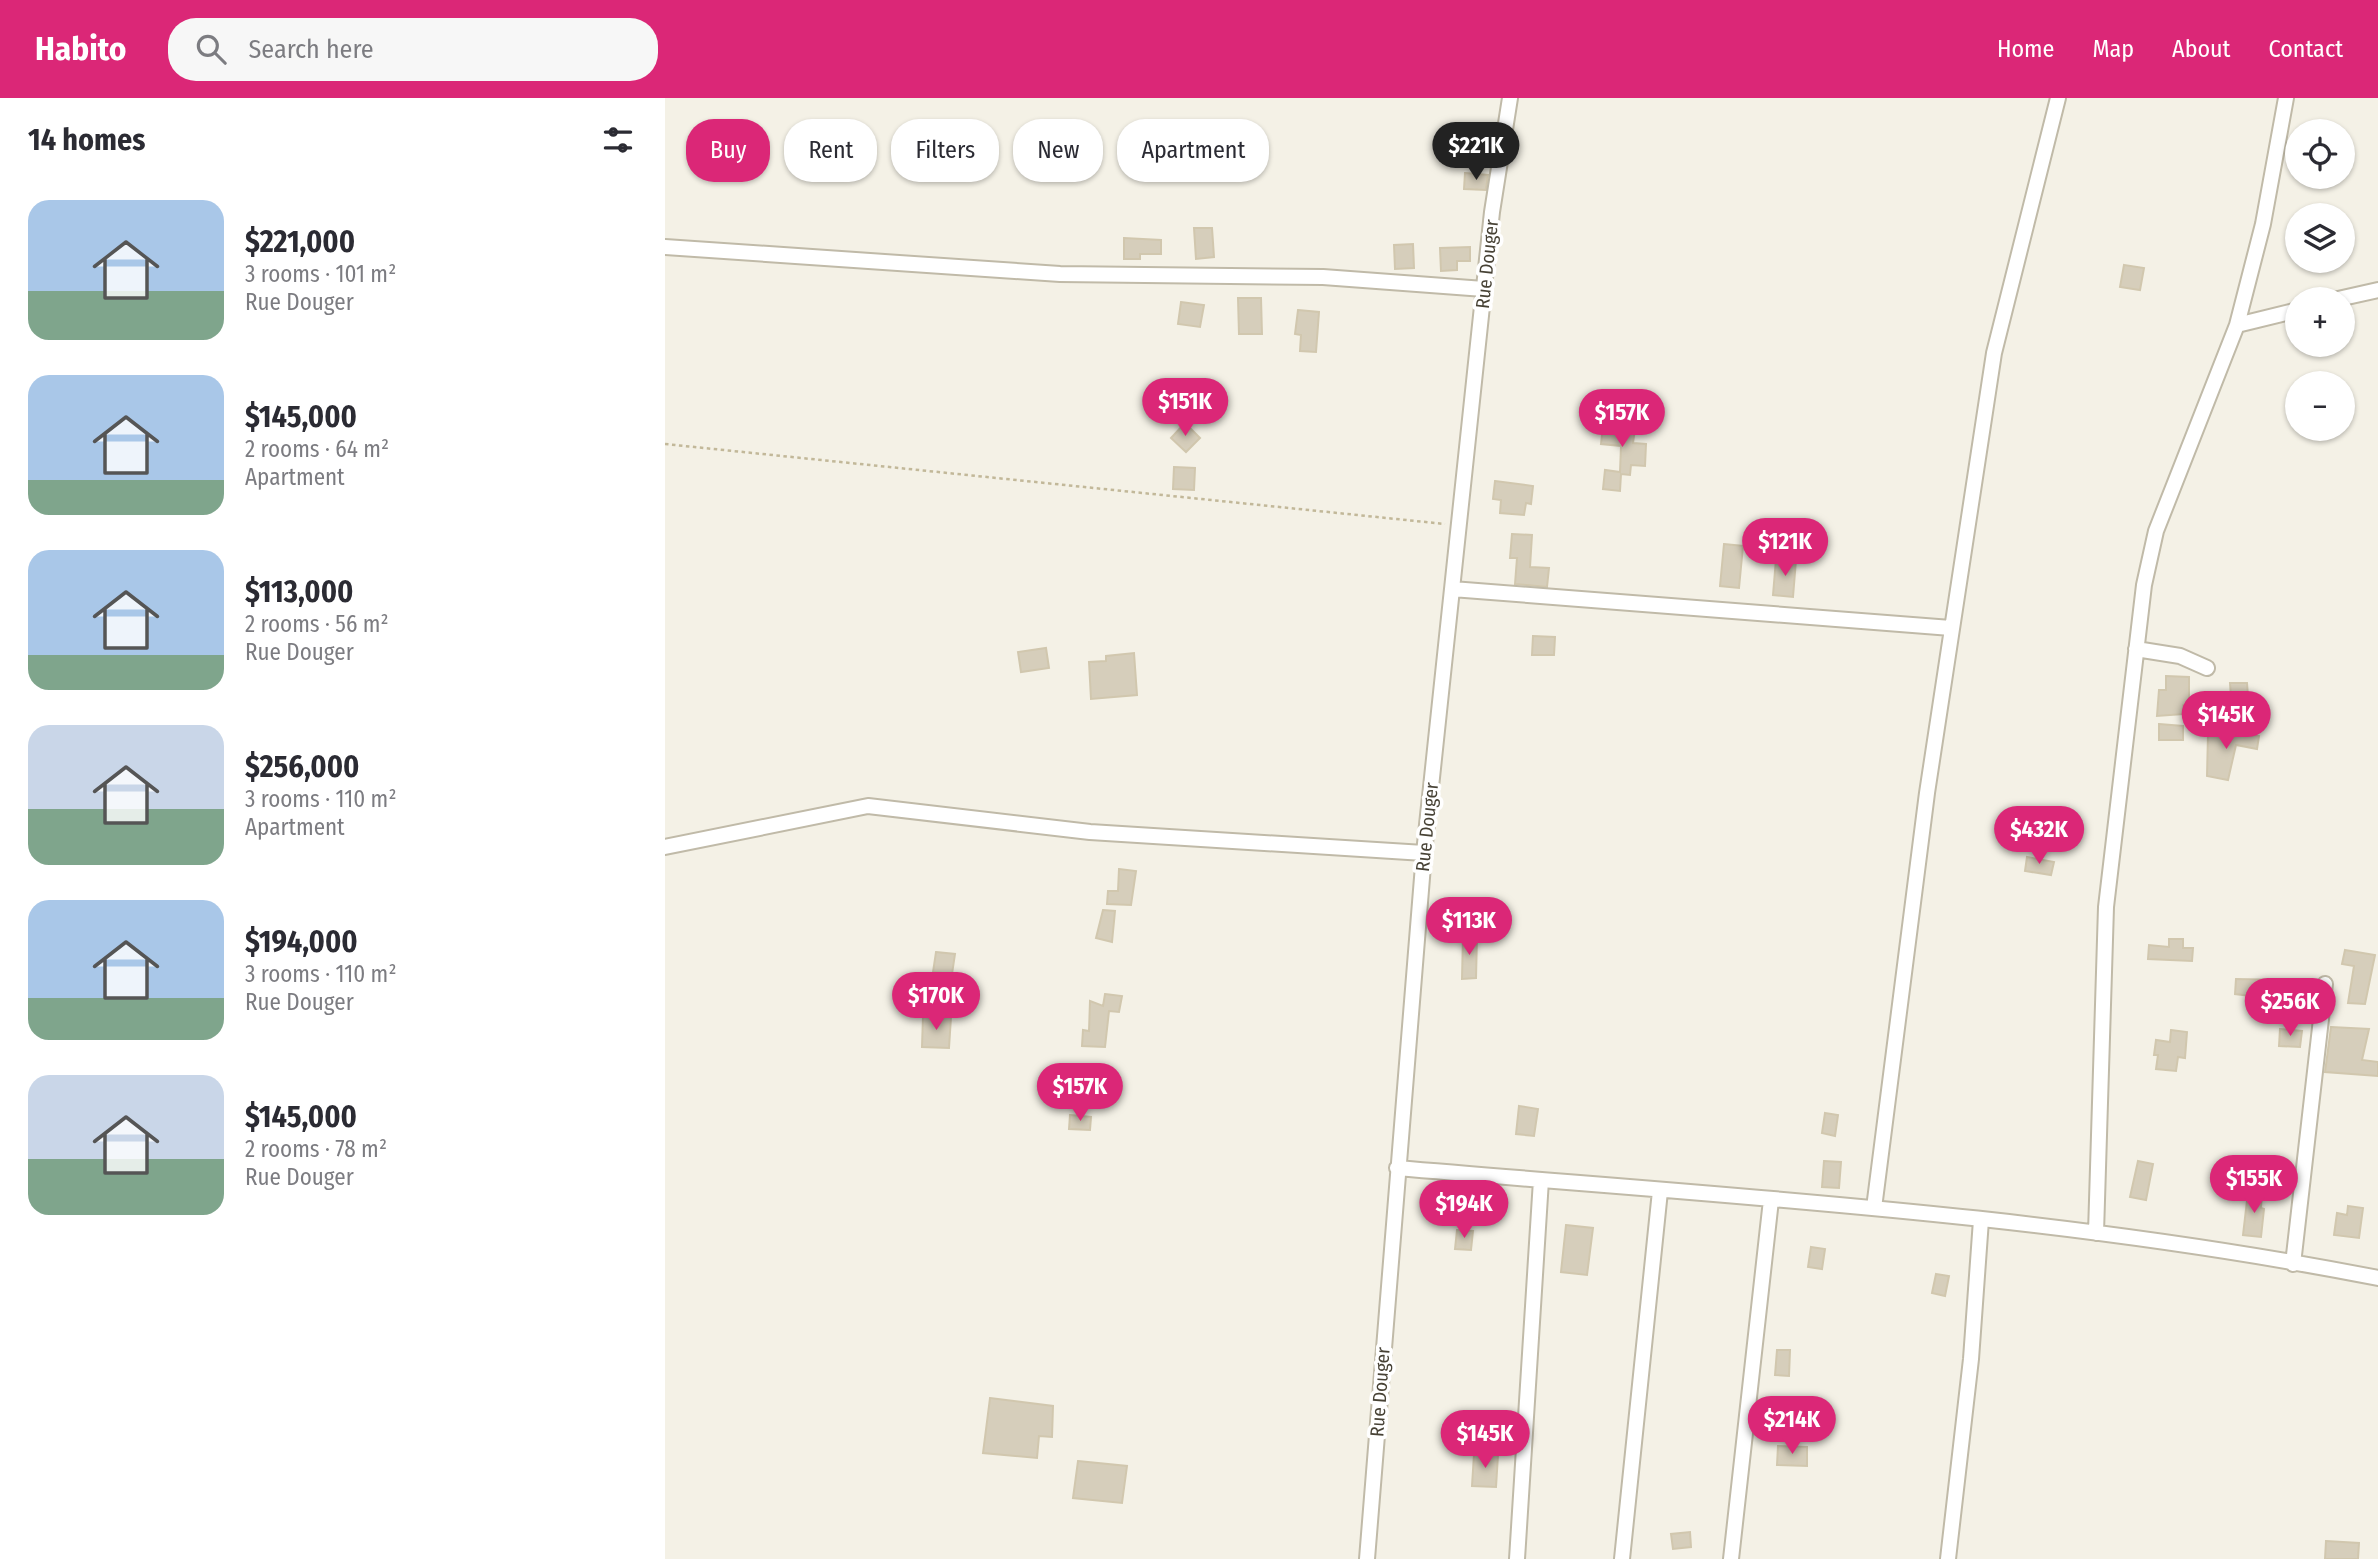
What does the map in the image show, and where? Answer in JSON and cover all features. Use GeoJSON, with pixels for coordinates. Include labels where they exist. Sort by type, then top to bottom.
{"type":"FeatureCollection","features":[{"type":"Feature","properties":{"kind":"street","name":"Rue Douger"},"geometry":{"type":"LineString","coordinates":[[1367,1559],[1424,853],[1484,289],[1510,98]]}},
{"type":"Feature","properties":{"kind":"street"},"geometry":{"type":"LineString","coordinates":[[1874,1208],[1951,628],[1994,353],[2059,98]]}},
{"type":"Feature","properties":{"kind":"street"},"geometry":{"type":"LineString","coordinates":[[2096,1233],[2106,907],[2144,585],[2156,531],[2237,325],[2263,224],[2286,98]]}},
{"type":"Feature","properties":{"kind":"street"},"geometry":{"type":"LineString","coordinates":[[665,247],[1060,274],[1323,277],[1484,289]]}},
{"type":"Feature","properties":{"kind":"street"},"geometry":{"type":"LineString","coordinates":[[2355,295],[2378,290]]}},
{"type":"Feature","properties":{"kind":"street"},"geometry":{"type":"LineString","coordinates":[[2237,325],[2285,313]]}},
{"type":"Feature","properties":{"kind":"street"},"geometry":{"type":"LineString","coordinates":[[1453,589],[1951,628]]}},
{"type":"Feature","properties":{"kind":"street"},"geometry":{"type":"LineString","coordinates":[[2136,649],[2180,656],[2207,668]]}},
{"type":"Feature","properties":{"kind":"street"},"geometry":{"type":"LineString","coordinates":[[665,847],[868,806],[1090,832],[1424,853]]}},
{"type":"Feature","properties":{"kind":"street"},"geometry":{"type":"LineString","coordinates":[[2293,1264],[2325,984]]}},
{"type":"Feature","properties":{"kind":"street"},"geometry":{"type":"LineString","coordinates":[[1397,1168],[1874,1208],[2096,1233],[2378,1278]]}},
{"type":"Feature","properties":{"kind":"street"},"geometry":{"type":"LineString","coordinates":[[1517,1559],[1541,1180]]}},
{"type":"Feature","properties":{"kind":"street"},"geometry":{"type":"LineString","coordinates":[[1622,1559],[1660,1191]]}},
{"type":"Feature","properties":{"kind":"street"},"geometry":{"type":"LineString","coordinates":[[1731,1559],[1771,1200]]}},
{"type":"Feature","properties":{"kind":"street"},"geometry":{"type":"LineString","coordinates":[[1948,1559],[1970,1372],[1981,1220]]}},
{"type":"Feature","properties":{"kind":"path"},"geometry":{"type":"LineString","coordinates":[[665,444],[1459,525]]}},
{"type":"Feature","properties":{"kind":"building"},"geometry":{"type":"Polygon","coordinates":[[[1465,173],[1488,175],[1486,190],[1464,189],[1465,173]]]}},
{"type":"Feature","properties":{"kind":"building"},"geometry":{"type":"Polygon","coordinates":[[[1194,228],[1212,228],[1214,257],[1196,259],[1194,228]]]}},
{"type":"Feature","properties":{"kind":"building"},"geometry":{"type":"Polygon","coordinates":[[[1124,238],[1161,240],[1161,254],[1140,254],[1140,259],[1124,259],[1124,238]]]}},
{"type":"Feature","properties":{"kind":"building"},"geometry":{"type":"Polygon","coordinates":[[[1413,244],[1414,268],[1395,269],[1394,245],[1413,244]]]}},
{"type":"Feature","properties":{"kind":"building"},"geometry":{"type":"Polygon","coordinates":[[[1470,247],[1470,261],[1457,261],[1457,270],[1441,271],[1440,248],[1470,247]]]}},
{"type":"Feature","properties":{"kind":"building"},"geometry":{"type":"Polygon","coordinates":[[[2124,265],[2144,268],[2140,290],[2120,287],[2124,265]]]}},
{"type":"Feature","properties":{"kind":"building"},"geometry":{"type":"Polygon","coordinates":[[[1238,298],[1261,298],[1262,334],[1239,334],[1238,298]]]}},
{"type":"Feature","properties":{"kind":"building"},"geometry":{"type":"Polygon","coordinates":[[[1181,302],[1204,305],[1200,327],[1178,324],[1181,302]]]}},
{"type":"Feature","properties":{"kind":"building"},"geometry":{"type":"Polygon","coordinates":[[[1298,310],[1319,312],[1316,352],[1300,351],[1301,335],[1295,334],[1298,310]]]}},
{"type":"Feature","properties":{"kind":"building"},"geometry":{"type":"Polygon","coordinates":[[[1604,417],[1636,421],[1633,443],[1646,444],[1645,466],[1631,465],[1630,475],[1621,474],[1620,491],[1603,489],[1605,470],[1620,472],[1621,446],[1601,444],[1604,417]]]}},
{"type":"Feature","properties":{"kind":"building"},"geometry":{"type":"Polygon","coordinates":[[[1185,423],[1200,438],[1186,452],[1171,438],[1185,423]]]}},
{"type":"Feature","properties":{"kind":"building"},"geometry":{"type":"Polygon","coordinates":[[[1174,467],[1195,468],[1194,490],[1173,489],[1174,467]]]}},
{"type":"Feature","properties":{"kind":"building"},"geometry":{"type":"Polygon","coordinates":[[[1495,481],[1533,486],[1531,504],[1526,503],[1524,515],[1500,513],[1501,500],[1493,499],[1495,481]]]}},
{"type":"Feature","properties":{"kind":"building"},"geometry":{"type":"Polygon","coordinates":[[[1512,534],[1532,535],[1530,567],[1549,568],[1547,587],[1515,584],[1517,558],[1510,558],[1512,534]]]}},
{"type":"Feature","properties":{"kind":"building"},"geometry":{"type":"Polygon","coordinates":[[[1724,544],[1743,546],[1739,588],[1720,586],[1724,544]]]}},
{"type":"Feature","properties":{"kind":"building"},"geometry":{"type":"Polygon","coordinates":[[[1776,559],[1796,560],[1793,597],[1773,595],[1776,559]]]}},
{"type":"Feature","properties":{"kind":"building"},"geometry":{"type":"Polygon","coordinates":[[[1533,636],[1555,637],[1554,655],[1532,655],[1533,636]]]}},
{"type":"Feature","properties":{"kind":"building"},"geometry":{"type":"Polygon","coordinates":[[[1046,648],[1049,668],[1021,672],[1018,652],[1046,648]]]}},
{"type":"Feature","properties":{"kind":"building"},"geometry":{"type":"Polygon","coordinates":[[[1134,653],[1137,695],[1091,699],[1089,662],[1106,661],[1106,656],[1134,653]]]}},
{"type":"Feature","properties":{"kind":"building"},"geometry":{"type":"Polygon","coordinates":[[[2166,676],[2189,677],[2189,705],[2183,705],[2183,714],[2157,716],[2159,690],[2166,690],[2166,676]]]}},
{"type":"Feature","properties":{"kind":"building"},"geometry":{"type":"Polygon","coordinates":[[[2230,683],[2247,683],[2249,710],[2232,711],[2230,683]]]}},
{"type":"Feature","properties":{"kind":"building"},"geometry":{"type":"Polygon","coordinates":[[[2159,724],[2183,726],[2183,740],[2159,740],[2159,724]]]}},
{"type":"Feature","properties":{"kind":"building"},"geometry":{"type":"Polygon","coordinates":[[[2215,730],[2259,736],[2257,749],[2236,745],[2228,780],[2207,776],[2208,734],[2214,734],[2215,730]]]}},
{"type":"Feature","properties":{"kind":"building"},"geometry":{"type":"Polygon","coordinates":[[[2027,857],[2054,862],[2051,875],[2025,871],[2027,857]]]}},
{"type":"Feature","properties":{"kind":"building"},"geometry":{"type":"Polygon","coordinates":[[[1119,869],[1136,871],[1131,905],[1107,904],[1108,891],[1118,891],[1119,869]]]}},
{"type":"Feature","properties":{"kind":"building"},"geometry":{"type":"Polygon","coordinates":[[[1103,910],[1115,911],[1112,942],[1096,938],[1103,910]]]}},
{"type":"Feature","properties":{"kind":"building"},"geometry":{"type":"Polygon","coordinates":[[[1463,936],[1477,936],[1476,978],[1462,979],[1463,936]]]}},
{"type":"Feature","properties":{"kind":"building"},"geometry":{"type":"Polygon","coordinates":[[[2169,939],[2183,939],[2183,948],[2193,948],[2192,961],[2148,959],[2149,945],[2169,947],[2169,939]]]}},
{"type":"Feature","properties":{"kind":"building"},"geometry":{"type":"Polygon","coordinates":[[[2345,950],[2375,955],[2365,1004],[2348,1003],[2354,966],[2342,964],[2345,950]]]}},
{"type":"Feature","properties":{"kind":"building"},"geometry":{"type":"Polygon","coordinates":[[[936,952],[955,954],[952,974],[933,972],[936,952]]]}},
{"type":"Feature","properties":{"kind":"building"},"geometry":{"type":"Polygon","coordinates":[[[2236,979],[2286,980],[2285,1000],[2235,994],[2236,979]]]}},
{"type":"Feature","properties":{"kind":"building"},"geometry":{"type":"Polygon","coordinates":[[[1105,994],[1122,996],[1119,1012],[1109,1011],[1105,1047],[1082,1046],[1083,1030],[1089,1031],[1090,1001],[1103,1006],[1105,994]]]}},
{"type":"Feature","properties":{"kind":"building"},"geometry":{"type":"Polygon","coordinates":[[[923,1016],[951,1017],[949,1048],[922,1047],[923,1016]]]}},
{"type":"Feature","properties":{"kind":"building"},"geometry":{"type":"Polygon","coordinates":[[[2331,1027],[2369,1029],[2362,1060],[2378,1062],[2378,1076],[2325,1072],[2331,1027]]]}},
{"type":"Feature","properties":{"kind":"building"},"geometry":{"type":"Polygon","coordinates":[[[2280,1029],[2302,1031],[2300,1047],[2279,1046],[2280,1029]]]}},
{"type":"Feature","properties":{"kind":"building"},"geometry":{"type":"Polygon","coordinates":[[[2171,1030],[2187,1032],[2185,1058],[2178,1057],[2176,1071],[2156,1069],[2156,1040],[2170,1042],[2171,1030]]]}},
{"type":"Feature","properties":{"kind":"building"},"geometry":{"type":"Polygon","coordinates":[[[1519,1106],[1538,1109],[1534,1136],[1516,1134],[1519,1106]]]}},
{"type":"Feature","properties":{"kind":"building"},"geometry":{"type":"Polygon","coordinates":[[[1825,1113],[1838,1115],[1835,1136],[1822,1133],[1825,1113]]]}},
{"type":"Feature","properties":{"kind":"building"},"geometry":{"type":"Polygon","coordinates":[[[1070,1115],[1091,1117],[1090,1130],[1069,1129],[1070,1115]]]}},
{"type":"Feature","properties":{"kind":"building"},"geometry":{"type":"Polygon","coordinates":[[[1824,1161],[1841,1162],[1839,1188],[1822,1187],[1824,1161]]]}},
{"type":"Feature","properties":{"kind":"building"},"geometry":{"type":"Polygon","coordinates":[[[2138,1161],[2153,1164],[2146,1200],[2130,1197],[2138,1161]]]}},
{"type":"Feature","properties":{"kind":"building"},"geometry":{"type":"Polygon","coordinates":[[[2248,1192],[2262,1193],[2261,1208],[2264,1209],[2261,1237],[2243,1235],[2248,1192]]]}},
{"type":"Feature","properties":{"kind":"building"},"geometry":{"type":"Polygon","coordinates":[[[2348,1206],[2363,1208],[2359,1238],[2334,1235],[2337,1213],[2347,1215],[2348,1206]]]}},
{"type":"Feature","properties":{"kind":"building"},"geometry":{"type":"Polygon","coordinates":[[[1566,1225],[1593,1228],[1587,1275],[1561,1272],[1566,1225]]]}},
{"type":"Feature","properties":{"kind":"building"},"geometry":{"type":"Polygon","coordinates":[[[1457,1230],[1473,1231],[1471,1250],[1455,1249],[1457,1230]]]}},
{"type":"Feature","properties":{"kind":"building"},"geometry":{"type":"Polygon","coordinates":[[[1811,1247],[1825,1249],[1822,1269],[1808,1267],[1811,1247]]]}},
{"type":"Feature","properties":{"kind":"building"},"geometry":{"type":"Polygon","coordinates":[[[1936,1274],[1949,1276],[1945,1296],[1932,1293],[1936,1274]]]}},
{"type":"Feature","properties":{"kind":"building"},"geometry":{"type":"Polygon","coordinates":[[[1777,1350],[1790,1350],[1789,1376],[1775,1375],[1777,1350]]]}},
{"type":"Feature","properties":{"kind":"building"},"geometry":{"type":"Polygon","coordinates":[[[990,1398],[1053,1406],[1052,1437],[1039,1436],[1037,1458],[983,1453],[990,1398]]]}},
{"type":"Feature","properties":{"kind":"building"},"geometry":{"type":"Polygon","coordinates":[[[1778,1446],[1807,1447],[1807,1466],[1777,1465],[1778,1446]]]}},
{"type":"Feature","properties":{"kind":"building"},"geometry":{"type":"Polygon","coordinates":[[[1474,1454],[1498,1455],[1496,1487],[1472,1486],[1474,1454]]]}},
{"type":"Feature","properties":{"kind":"building"},"geometry":{"type":"Polygon","coordinates":[[[1078,1461],[1127,1466],[1122,1503],[1073,1498],[1078,1461]]]}},
{"type":"Feature","properties":{"kind":"building"},"geometry":{"type":"Polygon","coordinates":[[[1690,1532],[1691,1547],[1673,1549],[1671,1534],[1690,1532]]]}},
{"type":"Feature","properties":{"kind":"building"},"geometry":{"type":"Polygon","coordinates":[[[2326,1541],[2359,1543],[2358,1559],[2325,1559],[2326,1541]]]}}]}
